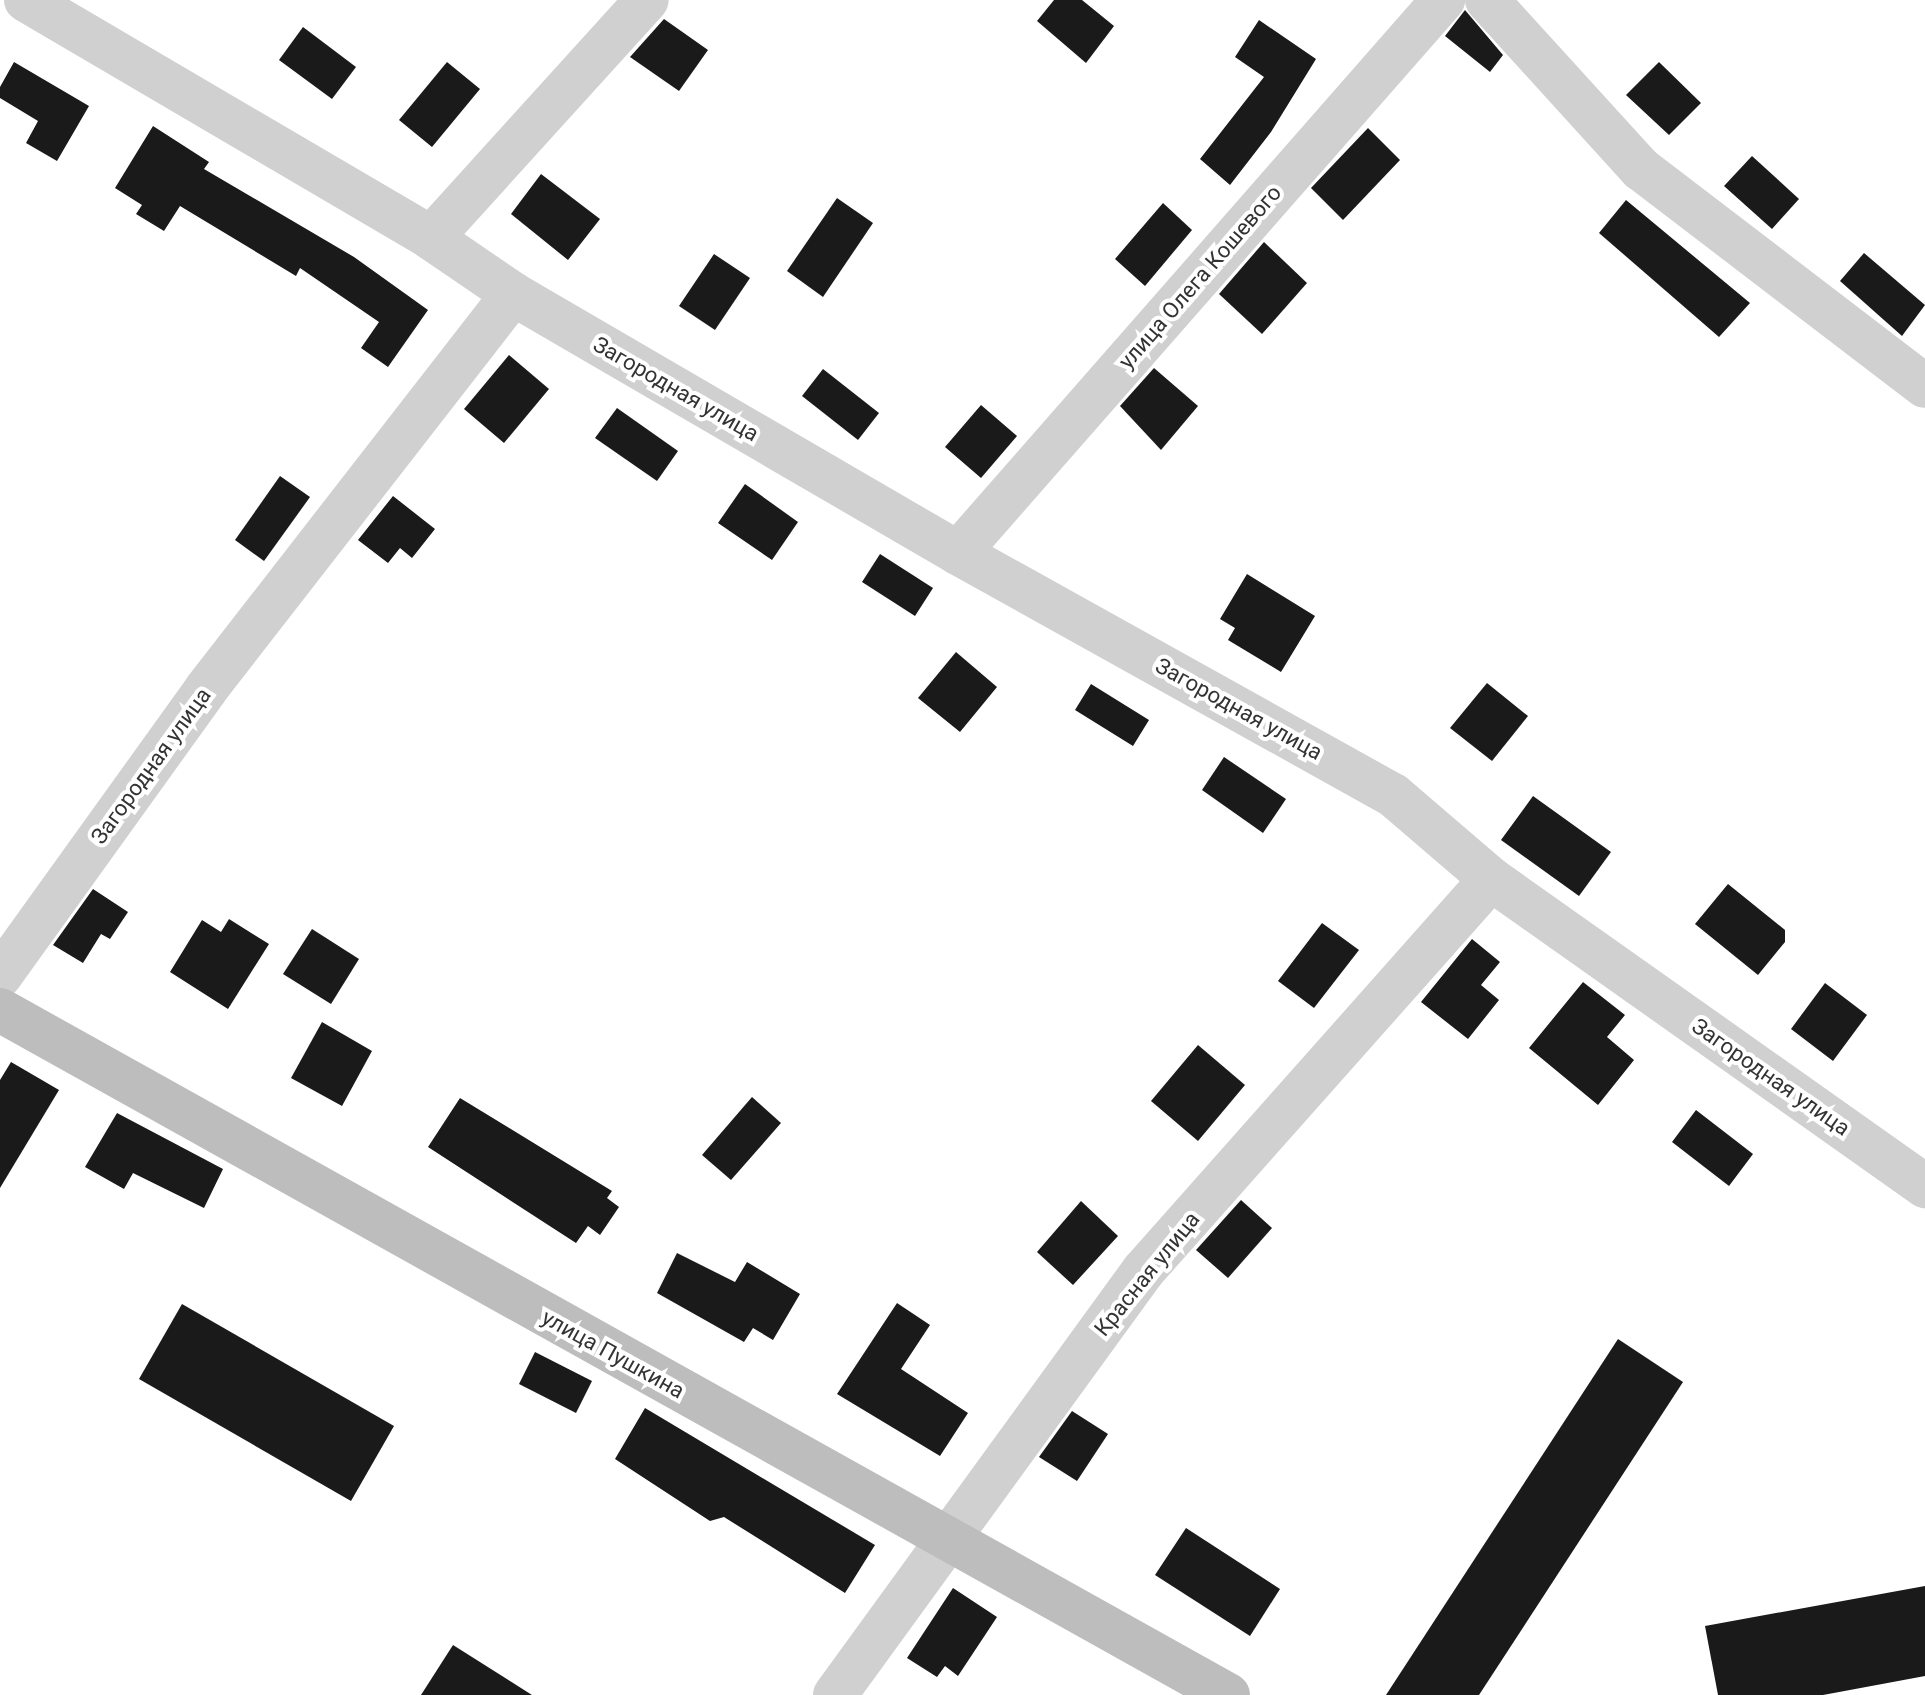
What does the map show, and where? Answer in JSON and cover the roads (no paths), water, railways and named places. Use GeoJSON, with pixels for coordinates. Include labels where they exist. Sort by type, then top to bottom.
{"type":"FeatureCollection","features":[{"type":"Feature","properties":{"kind":"main road","name":"улица Пушкина"},"geometry":{"type":"LineString","coordinates":[[0,1010],[1228,1695]]}},
{"type":"Feature","properties":{"kind":"street","name":"Загородная улица"},"geometry":{"type":"LineString","coordinates":[[26,0],[431,238],[513,294],[958,553],[1393,795],[1491,879],[1925,1186]]}},
{"type":"Feature","properties":{"kind":"street"},"geometry":{"type":"LineString","coordinates":[[431,238],[647,0]]}},
{"type":"Feature","properties":{"kind":"street","name":"улица Олега Кошевого"},"geometry":{"type":"LineString","coordinates":[[958,553],[1443,0]]}},
{"type":"Feature","properties":{"kind":"street"},"geometry":{"type":"LineString","coordinates":[[1487,0],[1641,169],[1925,386]]}},
{"type":"Feature","properties":{"kind":"street","name":"Загородная улица"},"geometry":{"type":"LineString","coordinates":[[0,976],[206,689],[513,294]]}},
{"type":"Feature","properties":{"kind":"street","name":"Красная улица"},"geometry":{"type":"LineString","coordinates":[[835,1695],[1143,1271],[1491,879]]}},
{"type":"Feature","properties":{"kind":"street"},"geometry":{"type":"LineString","coordinates":[[0,1031],[0,1040]]}}]}
